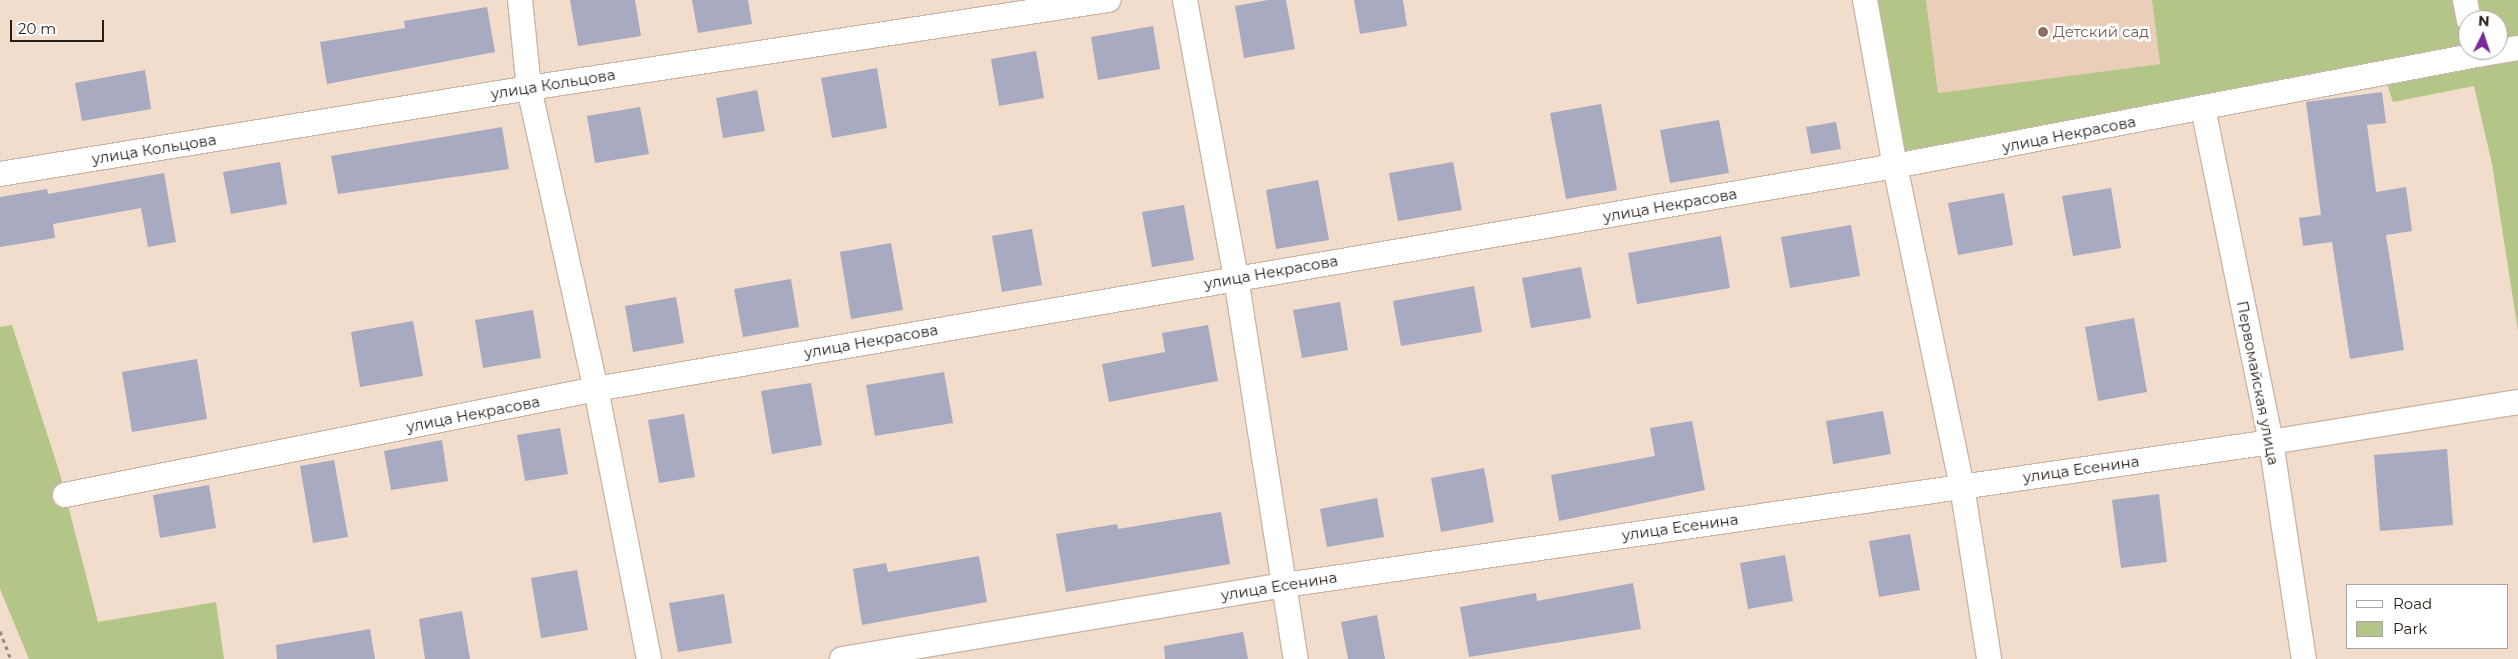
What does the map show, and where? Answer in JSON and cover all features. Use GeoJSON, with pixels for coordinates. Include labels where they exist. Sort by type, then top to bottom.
{"type":"FeatureCollection","features":[{"type":"Feature","properties":{"kind":"street"},"geometry":{"type":"LineString","coordinates":[[520,0],[529,88],[596,389],[649,659]]}},
{"type":"Feature","properties":{"kind":"street","name":"улица Кольцова"},"geometry":{"type":"LineString","coordinates":[[0,174],[529,88],[1108,0]]}},
{"type":"Feature","properties":{"kind":"street"},"geometry":{"type":"LineString","coordinates":[[1185,0],[1236,278],[1296,659]]}},
{"type":"Feature","properties":{"kind":"street"},"geometry":{"type":"LineString","coordinates":[[1866,0],[1895,166],[1962,486],[1989,659]]}},
{"type":"Feature","properties":{"kind":"street","name":"улица Некрасова"},"geometry":{"type":"LineString","coordinates":[[65,495],[596,389],[1895,166],[2203,108],[2458,57]]}},
{"type":"Feature","properties":{"kind":"street","name":"Первомайская улица"},"geometry":{"type":"LineString","coordinates":[[2203,108],[2271,442],[2304,659]]}},
{"type":"Feature","properties":{"kind":"street","name":"улица Есенина"},"geometry":{"type":"LineString","coordinates":[[842,659],[1285,585],[2271,442],[2518,402]]}},
{"type":"Feature","properties":{"kind":"path"},"geometry":{"type":"LineString","coordinates":[[0,631],[11,659]]}},
{"type":"Feature","properties":{"kind":"shaded area","name":"Детский сад"},"geometry":{"type":"Polygon","coordinates":[[[1926,0],[2152,0],[2160,64],[1938,93],[1926,0]]]}},
{"type":"Feature","properties":{"kind":"green space"},"geometry":{"type":"Polygon","coordinates":[[[1877,0],[1926,0],[1938,93],[2160,64],[2152,0],[2518,0],[2518,331],[2492,164],[2474,86],[2393,102],[2386,81],[1905,167],[1877,0]]]}},
{"type":"Feature","properties":{"kind":"green space"},"geometry":{"type":"Polygon","coordinates":[[[12,325],[60,474],[98,622],[216,602],[224,659],[29,659],[0,589],[0,327],[12,325]]]}},
{"type":"Feature","properties":{"kind":"building"},"geometry":{"type":"Polygon","coordinates":[[[570,0],[635,0],[641,36],[578,46],[570,0]]]}},
{"type":"Feature","properties":{"kind":"building"},"geometry":{"type":"Polygon","coordinates":[[[692,0],[748,0],[752,24],[698,33],[692,0]]]}},
{"type":"Feature","properties":{"kind":"building"},"geometry":{"type":"Polygon","coordinates":[[[1268,0],[1286,0],[1295,49],[1244,58],[1235,6],[1268,0]]]}},
{"type":"Feature","properties":{"kind":"building"},"geometry":{"type":"Polygon","coordinates":[[[1354,0],[1403,0],[1407,26],[1360,34],[1354,0]]]}},
{"type":"Feature","properties":{"kind":"building"},"geometry":{"type":"Polygon","coordinates":[[[487,7],[495,52],[327,84],[320,42],[405,28],[404,21],[487,7]]]}},
{"type":"Feature","properties":{"kind":"building"},"geometry":{"type":"Polygon","coordinates":[[[1153,26],[1160,69],[1098,80],[1091,37],[1153,26]]]}},
{"type":"Feature","properties":{"kind":"building"},"geometry":{"type":"Polygon","coordinates":[[[1036,51],[1044,98],[999,106],[991,59],[1036,51]]]}},
{"type":"Feature","properties":{"kind":"building"},"geometry":{"type":"Polygon","coordinates":[[[877,68],[887,128],[832,138],[821,78],[877,68]]]}},
{"type":"Feature","properties":{"kind":"building"},"geometry":{"type":"Polygon","coordinates":[[[145,70],[151,109],[82,121],[75,83],[145,70]]]}},
{"type":"Feature","properties":{"kind":"building"},"geometry":{"type":"Polygon","coordinates":[[[757,90],[765,131],[723,138],[716,98],[757,90]]]}},
{"type":"Feature","properties":{"kind":"building"},"geometry":{"type":"Polygon","coordinates":[[[2382,92],[2386,123],[2367,125],[2376,192],[2406,187],[2412,231],[2386,235],[2404,350],[2350,359],[2332,242],[2303,246],[2299,218],[2321,215],[2306,102],[2382,92]]]}},
{"type":"Feature","properties":{"kind":"building"},"geometry":{"type":"Polygon","coordinates":[[[1601,104],[1617,190],[1566,199],[1550,113],[1601,104]]]}},
{"type":"Feature","properties":{"kind":"building"},"geometry":{"type":"Polygon","coordinates":[[[640,107],[649,154],[595,163],[587,116],[640,107]]]}},
{"type":"Feature","properties":{"kind":"building"},"geometry":{"type":"Polygon","coordinates":[[[1719,120],[1729,173],[1670,183],[1660,130],[1719,120]]]}},
{"type":"Feature","properties":{"kind":"building"},"geometry":{"type":"Polygon","coordinates":[[[1836,122],[1841,149],[1811,154],[1806,127],[1836,122]]]}},
{"type":"Feature","properties":{"kind":"building"},"geometry":{"type":"Polygon","coordinates":[[[502,127],[509,169],[338,194],[331,156],[502,127]]]}},
{"type":"Feature","properties":{"kind":"building"},"geometry":{"type":"Polygon","coordinates":[[[280,162],[287,204],[231,214],[223,172],[280,162]]]}},
{"type":"Feature","properties":{"kind":"building"},"geometry":{"type":"Polygon","coordinates":[[[1453,162],[1462,210],[1398,221],[1389,173],[1453,162]]]}},
{"type":"Feature","properties":{"kind":"building"},"geometry":{"type":"Polygon","coordinates":[[[164,173],[176,242],[148,247],[141,208],[53,224],[55,238],[0,247],[0,197],[47,189],[48,194],[164,173]]]}},
{"type":"Feature","properties":{"kind":"building"},"geometry":{"type":"Polygon","coordinates":[[[1318,180],[1329,240],[1276,249],[1266,190],[1318,180]]]}},
{"type":"Feature","properties":{"kind":"building"},"geometry":{"type":"Polygon","coordinates":[[[2111,188],[2121,248],[2073,256],[2062,196],[2111,188]]]}},
{"type":"Feature","properties":{"kind":"building"},"geometry":{"type":"Polygon","coordinates":[[[2004,193],[2013,245],[1958,255],[1948,203],[2004,193]]]}},
{"type":"Feature","properties":{"kind":"building"},"geometry":{"type":"Polygon","coordinates":[[[1184,205],[1194,260],[1152,267],[1142,212],[1184,205]]]}},
{"type":"Feature","properties":{"kind":"building"},"geometry":{"type":"Polygon","coordinates":[[[1851,225],[1860,276],[1790,288],[1781,237],[1851,225]]]}},
{"type":"Feature","properties":{"kind":"building"},"geometry":{"type":"Polygon","coordinates":[[[1032,229],[1042,285],[1002,292],[992,236],[1032,229]]]}},
{"type":"Feature","properties":{"kind":"building"},"geometry":{"type":"Polygon","coordinates":[[[1721,236],[1730,288],[1637,304],[1628,253],[1721,236]]]}},
{"type":"Feature","properties":{"kind":"building"},"geometry":{"type":"Polygon","coordinates":[[[891,243],[903,310],[851,319],[840,252],[891,243]]]}},
{"type":"Feature","properties":{"kind":"building"},"geometry":{"type":"Polygon","coordinates":[[[1581,267],[1591,318],[1531,328],[1522,278],[1581,267]]]}},
{"type":"Feature","properties":{"kind":"building"},"geometry":{"type":"Polygon","coordinates":[[[791,279],[799,327],[743,337],[734,289],[791,279]]]}},
{"type":"Feature","properties":{"kind":"building"},"geometry":{"type":"Polygon","coordinates":[[[1474,286],[1482,332],[1401,346],[1393,301],[1474,286]]]}},
{"type":"Feature","properties":{"kind":"building"},"geometry":{"type":"Polygon","coordinates":[[[676,297],[684,343],[633,352],[625,306],[676,297]]]}},
{"type":"Feature","properties":{"kind":"building"},"geometry":{"type":"Polygon","coordinates":[[[1340,302],[1348,350],[1302,358],[1293,310],[1340,302]]]}},
{"type":"Feature","properties":{"kind":"building"},"geometry":{"type":"Polygon","coordinates":[[[533,310],[541,358],[483,368],[475,320],[533,310]]]}},
{"type":"Feature","properties":{"kind":"building"},"geometry":{"type":"Polygon","coordinates":[[[2134,318],[2147,392],[2098,401],[2085,327],[2134,318]]]}},
{"type":"Feature","properties":{"kind":"building"},"geometry":{"type":"Polygon","coordinates":[[[413,321],[423,376],[360,387],[351,332],[413,321]]]}},
{"type":"Feature","properties":{"kind":"building"},"geometry":{"type":"Polygon","coordinates":[[[1208,325],[1218,381],[1109,402],[1102,364],[1165,352],[1162,333],[1208,325]]]}},
{"type":"Feature","properties":{"kind":"building"},"geometry":{"type":"Polygon","coordinates":[[[197,359],[207,419],[132,432],[122,372],[197,359]]]}},
{"type":"Feature","properties":{"kind":"building"},"geometry":{"type":"Polygon","coordinates":[[[944,372],[953,423],[875,436],[866,385],[944,372]]]}},
{"type":"Feature","properties":{"kind":"building"},"geometry":{"type":"Polygon","coordinates":[[[811,383],[822,445],[772,454],[761,391],[811,383]]]}},
{"type":"Feature","properties":{"kind":"building"},"geometry":{"type":"Polygon","coordinates":[[[1883,411],[1891,454],[1833,464],[1826,421],[1883,411]]]}},
{"type":"Feature","properties":{"kind":"building"},"geometry":{"type":"Polygon","coordinates":[[[684,414],[695,477],[659,483],[648,420],[684,414]]]}},
{"type":"Feature","properties":{"kind":"building"},"geometry":{"type":"Polygon","coordinates":[[[1692,421],[1705,490],[1559,521],[1551,475],[1655,456],[1650,428],[1692,421]]]}},
{"type":"Feature","properties":{"kind":"building"},"geometry":{"type":"Polygon","coordinates":[[[560,428],[568,474],[525,481],[517,435],[560,428]]]}},
{"type":"Feature","properties":{"kind":"building"},"geometry":{"type":"Polygon","coordinates":[[[442,440],[448,481],[391,490],[384,451],[442,440]]]}},
{"type":"Feature","properties":{"kind":"building"},"geometry":{"type":"Polygon","coordinates":[[[2447,449],[2453,525],[2380,531],[2374,455],[2447,449]]]}},
{"type":"Feature","properties":{"kind":"building"},"geometry":{"type":"Polygon","coordinates":[[[334,460],[348,537],[313,543],[300,466],[334,460]]]}},
{"type":"Feature","properties":{"kind":"building"},"geometry":{"type":"Polygon","coordinates":[[[1484,468],[1494,522],[1441,532],[1431,478],[1484,468]]]}},
{"type":"Feature","properties":{"kind":"building"},"geometry":{"type":"Polygon","coordinates":[[[209,485],[216,528],[160,538],[153,495],[209,485]]]}},
{"type":"Feature","properties":{"kind":"building"},"geometry":{"type":"Polygon","coordinates":[[[2159,494],[2167,562],[2121,568],[2112,500],[2159,494]]]}},
{"type":"Feature","properties":{"kind":"building"},"geometry":{"type":"Polygon","coordinates":[[[1377,498],[1384,537],[1327,547],[1320,509],[1377,498]]]}},
{"type":"Feature","properties":{"kind":"building"},"geometry":{"type":"Polygon","coordinates":[[[1221,512],[1230,564],[1066,592],[1056,534],[1117,524],[1118,529],[1221,512]]]}},
{"type":"Feature","properties":{"kind":"building"},"geometry":{"type":"Polygon","coordinates":[[[1910,534],[1920,590],[1879,597],[1869,541],[1910,534]]]}},
{"type":"Feature","properties":{"kind":"building"},"geometry":{"type":"Polygon","coordinates":[[[1785,555],[1793,601],[1748,609],[1740,563],[1785,555]]]}},
{"type":"Feature","properties":{"kind":"building"},"geometry":{"type":"Polygon","coordinates":[[[979,556],[987,602],[862,625],[853,569],[886,563],[888,572],[979,556]]]}},
{"type":"Feature","properties":{"kind":"building"},"geometry":{"type":"Polygon","coordinates":[[[577,570],[588,630],[541,638],[531,578],[577,570]]]}},
{"type":"Feature","properties":{"kind":"building"},"geometry":{"type":"Polygon","coordinates":[[[1633,583],[1641,629],[1469,657],[1460,607],[1536,593],[1537,601],[1633,583]]]}},
{"type":"Feature","properties":{"kind":"building"},"geometry":{"type":"Polygon","coordinates":[[[724,594],[732,643],[678,652],[669,603],[724,594]]]}},
{"type":"Feature","properties":{"kind":"building"},"geometry":{"type":"Polygon","coordinates":[[[462,611],[470,659],[425,659],[419,619],[462,611]]]}},
{"type":"Feature","properties":{"kind":"building"},"geometry":{"type":"Polygon","coordinates":[[[1377,615],[1385,659],[1348,659],[1341,622],[1377,615]]]}},
{"type":"Feature","properties":{"kind":"building"},"geometry":{"type":"Polygon","coordinates":[[[370,629],[375,659],[277,659],[276,645],[370,629]]]}},
{"type":"Feature","properties":{"kind":"building"},"geometry":{"type":"Polygon","coordinates":[[[1243,632],[1248,659],[1165,659],[1164,646],[1243,632]]]}},
{"type":"Feature","properties":{"kind":"place","name":"Детский сад"},"geometry":{"type":"Point","coordinates":[2043,32]}}]}
